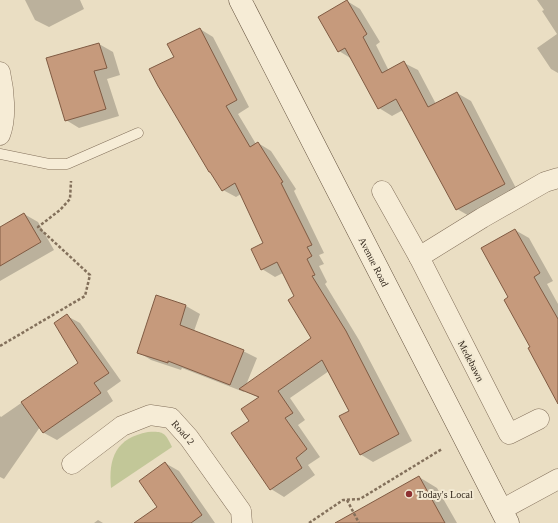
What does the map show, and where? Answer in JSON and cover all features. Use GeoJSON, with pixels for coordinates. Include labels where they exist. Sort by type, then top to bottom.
{"type":"FeatureCollection","features":[{"type":"Feature","properties":{"kind":"main road","name":"Avenue Road"},"geometry":{"type":"LineString","coordinates":[[240,0],[505,516]]}},
{"type":"Feature","properties":{"kind":"street"},"geometry":{"type":"LineString","coordinates":[[0,72],[4,95],[3,128],[0,135]]}},
{"type":"Feature","properties":{"kind":"street"},"geometry":{"type":"LineString","coordinates":[[419,257],[482,218],[545,182],[558,178]]}},
{"type":"Feature","properties":{"kind":"street","name":"Medebawn"},"geometry":{"type":"LineString","coordinates":[[382,191],[419,257],[509,434],[539,419]]}},
{"type":"Feature","properties":{"kind":"street","name":"Road 2"},"geometry":{"type":"LineString","coordinates":[[72,464],[122,426],[150,415],[172,418],[189,438],[241,510],[242,523]]}},
{"type":"Feature","properties":{"kind":"street"},"geometry":{"type":"LineString","coordinates":[[505,516],[558,479]]}},
{"type":"Feature","properties":{"kind":"lane"},"geometry":{"type":"LineString","coordinates":[[0,154],[49,164],[67,164],[138,132]]}},
{"type":"Feature","properties":{"kind":"path"},"geometry":{"type":"LineString","coordinates":[[0,346],[85,296],[90,275],[38,227],[60,210],[70,199],[71,162]]}},
{"type":"Feature","properties":{"kind":"path"},"geometry":{"type":"LineString","coordinates":[[309,523],[343,500],[360,499],[442,449]]}},
{"type":"Feature","properties":{"kind":"path"},"geometry":{"type":"LineString","coordinates":[[346,500],[359,523]]}},
{"type":"Feature","properties":{"kind":"green space"},"geometry":{"type":"Polygon","coordinates":[[[148,432],[158,432],[163,434],[166,436],[172,447],[111,488],[111,467],[116,451],[121,444],[128,439],[148,432]]]}},
{"type":"Feature","properties":{"kind":"building"},"geometry":{"type":"Polygon","coordinates":[[[347,0],[367,34],[363,37],[382,73],[404,61],[428,107],[457,92],[505,184],[456,210],[396,99],[378,109],[345,48],[338,52],[318,17],[347,0]]]}},
{"type":"Feature","properties":{"kind":"building"},"geometry":{"type":"Polygon","coordinates":[[[200,28],[237,100],[226,106],[250,147],[258,142],[283,182],[281,183],[312,245],[307,247],[312,256],[307,259],[315,275],[312,276],[346,331],[399,434],[360,455],[339,416],[349,411],[322,360],[278,391],[293,413],[285,418],[307,449],[296,458],[302,468],[270,490],[231,433],[249,421],[241,409],[259,397],[239,389],[311,338],[288,300],[294,296],[277,262],[261,270],[251,249],[263,243],[235,183],[222,191],[209,172],[149,69],[174,57],[167,44],[200,28]]]}},
{"type":"Feature","properties":{"kind":"building"},"geometry":{"type":"Polygon","coordinates":[[[99,43],[107,68],[94,71],[106,109],[65,121],[46,58],[99,43]]]}},
{"type":"Feature","properties":{"kind":"building"},"geometry":{"type":"Polygon","coordinates":[[[24,213],[41,242],[0,266],[0,227],[24,213]]]}},
{"type":"Feature","properties":{"kind":"building"},"geometry":{"type":"Polygon","coordinates":[[[515,229],[540,273],[534,277],[558,319],[558,404],[528,348],[530,347],[504,300],[508,297],[481,248],[515,229]]]}},
{"type":"Feature","properties":{"kind":"building"},"geometry":{"type":"Polygon","coordinates":[[[156,295],[186,305],[180,325],[244,350],[230,385],[168,361],[168,363],[137,353],[156,295]]]}},
{"type":"Feature","properties":{"kind":"building"},"geometry":{"type":"Polygon","coordinates":[[[67,314],[109,373],[94,383],[101,393],[43,433],[21,402],[78,363],[54,323],[67,314]]]}},
{"type":"Feature","properties":{"kind":"building"},"geometry":{"type":"Polygon","coordinates":[[[165,462],[202,515],[191,523],[134,523],[157,507],[139,481],[165,462]]]}},
{"type":"Feature","properties":{"kind":"building","name":"Today's Local"},"geometry":{"type":"Polygon","coordinates":[[[419,476],[445,523],[335,523],[419,476]]]}},
{"type":"Feature","properties":{"kind":"place","name":"Today's Local"},"geometry":{"type":"Point","coordinates":[409,494]}}]}
